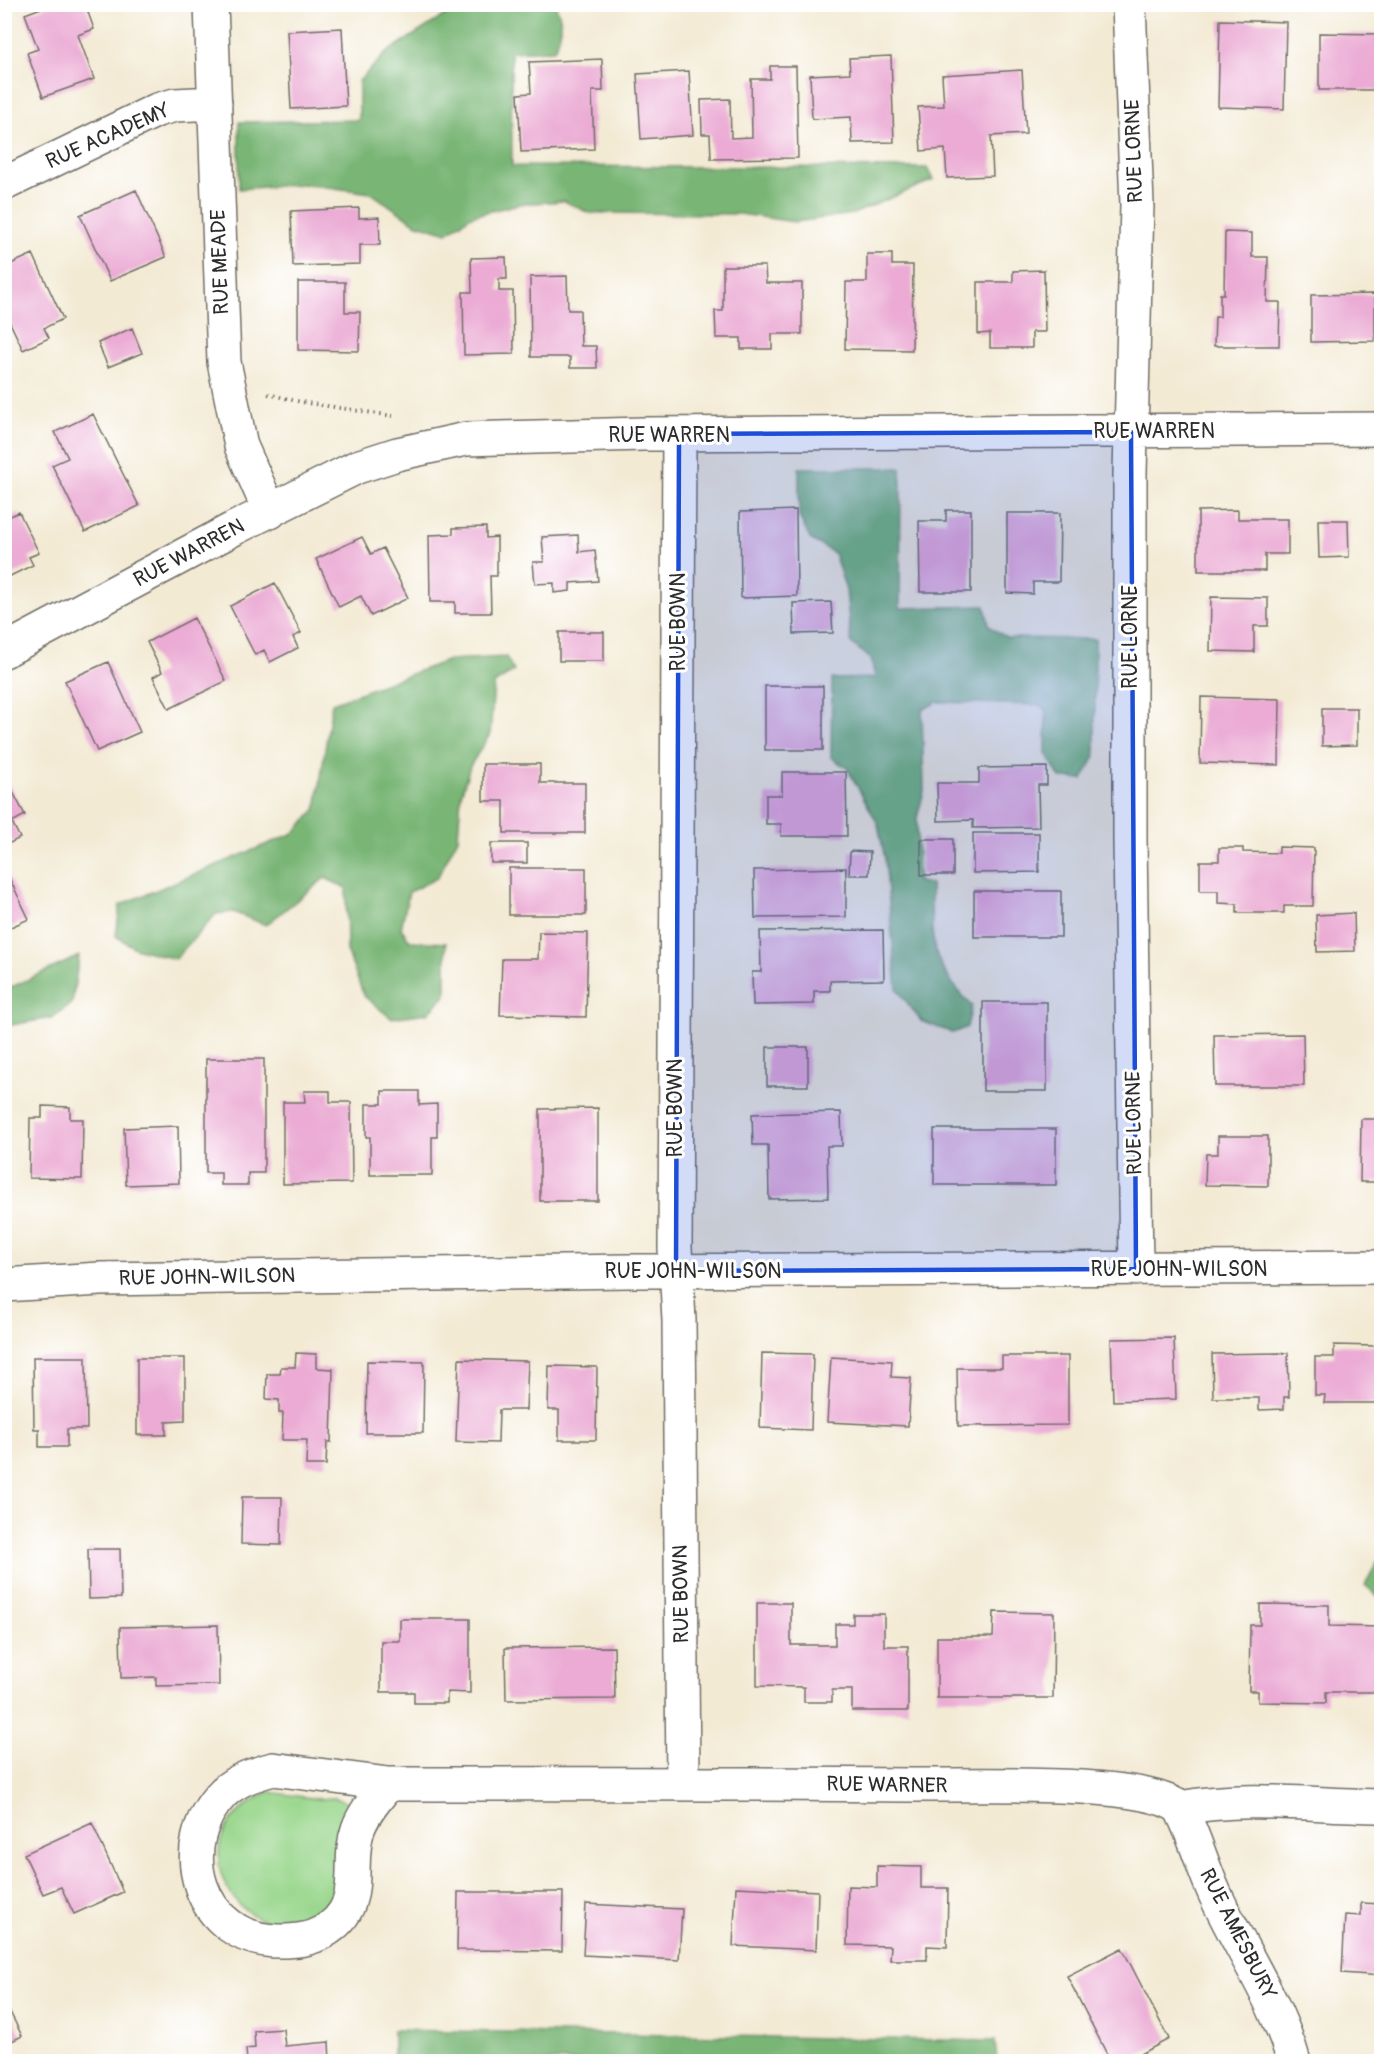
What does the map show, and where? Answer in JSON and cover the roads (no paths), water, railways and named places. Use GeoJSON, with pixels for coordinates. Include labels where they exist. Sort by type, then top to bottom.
{"type":"FeatureCollection","features":[{"type":"Feature","properties":{"kind":"street","name":"RUE MEADE"},"geometry":{"type":"LineString","coordinates":[[212,4],[220,285],[226,378],[241,446],[270,512]]}},
{"type":"Feature","properties":{"kind":"street","name":"RUE LORNE"},"geometry":{"type":"LineString","coordinates":[[1129,4],[1137,205],[1131,432],[1130,839],[1136,1269]]}},
{"type":"Feature","properties":{"kind":"street","name":"RUE ACADEMY"},"geometry":{"type":"LineString","coordinates":[[4,184],[157,110],[175,105],[215,104]]}},
{"type":"Feature","properties":{"kind":"street","name":"RUE WARREN"},"geometry":{"type":"LineString","coordinates":[[4,651],[357,467],[440,444],[504,438],[678,434],[1382,429]]}},
{"type":"Feature","properties":{"kind":"street","name":"RUE BOWN"},"geometry":{"type":"LineString","coordinates":[[678,434],[676,1271],[683,1782]]}},
{"type":"Feature","properties":{"kind":"street","name":"RUE JOHN-WILSON"},"geometry":{"type":"LineString","coordinates":[[4,1286],[100,1279],[676,1271],[1382,1268]]}},
{"type":"Feature","properties":{"kind":"street","name":"RUE WARNER"},"geometry":{"type":"LineString","coordinates":[[388,1784],[366,1813],[358,1828],[355,1839],[354,1884],[350,1902],[339,1918],[324,1931],[302,1941],[250,1937],[230,1926],[212,1909],[199,1882],[196,1853],[200,1829],[210,1809],[226,1791],[247,1776],[273,1769],[388,1784],[683,1782],[1081,1788],[1156,1796],[1172,1801],[1180,1808]]}},
{"type":"Feature","properties":{"kind":"street"},"geometry":{"type":"LineString","coordinates":[[1180,1808],[1208,1803],[1382,1806]]}},
{"type":"Feature","properties":{"kind":"street","name":"RUE AMESBURY"},"geometry":{"type":"LineString","coordinates":[[1180,1808],[1189,1825],[1216,1896],[1276,2011],[1294,2061]]}}]}
